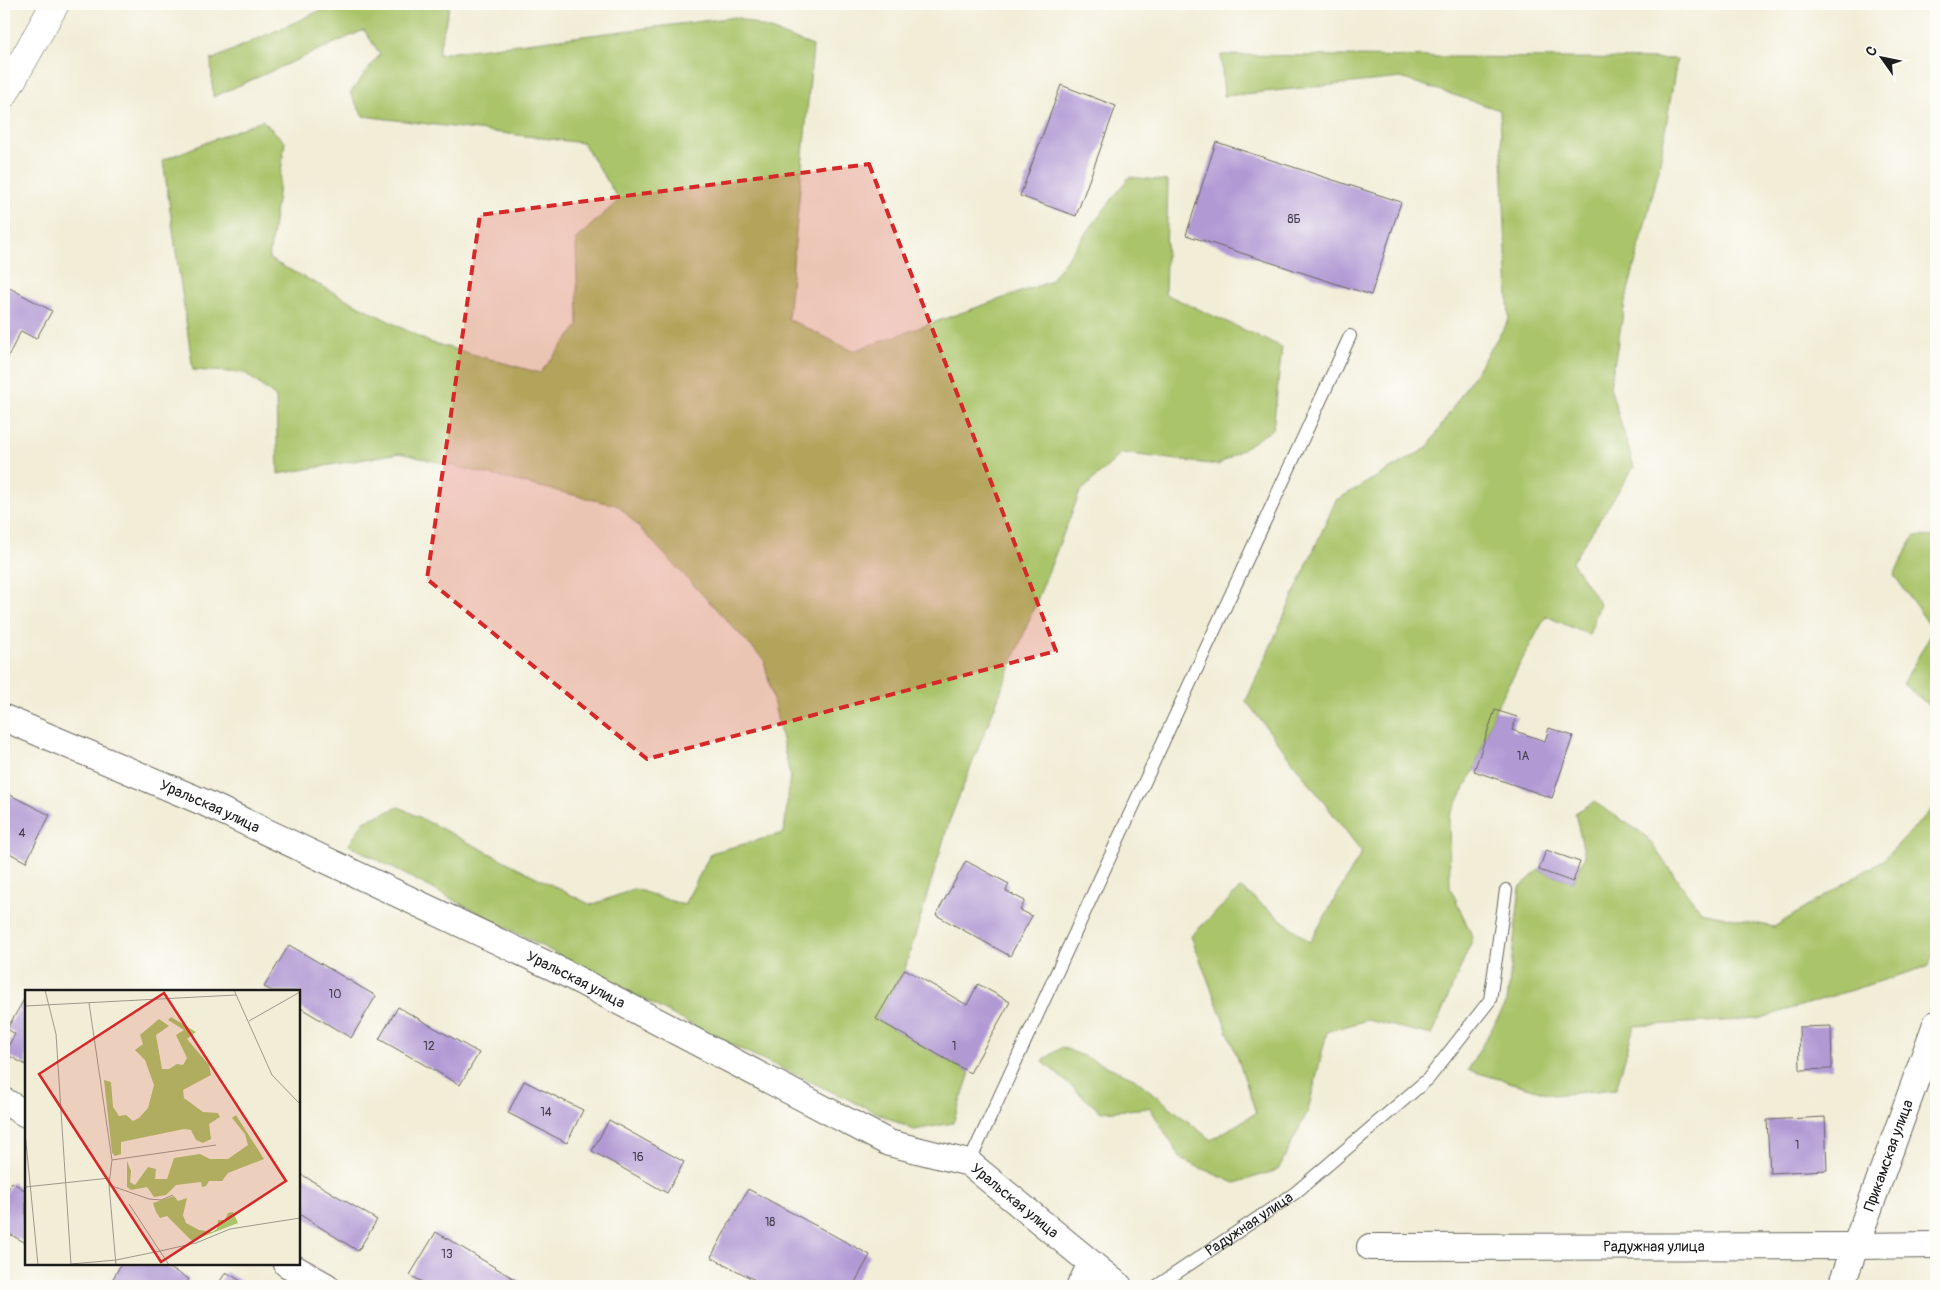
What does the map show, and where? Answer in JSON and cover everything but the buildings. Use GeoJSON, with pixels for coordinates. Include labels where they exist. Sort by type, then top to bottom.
{"type":"FeatureCollection","features":[{"type":"Feature","properties":{"kind":"street"},"geometry":{"type":"LineString","coordinates":[[4,94],[55,4]]}},
{"type":"Feature","properties":{"kind":"street","name":"Уральская улица"},"geometry":{"type":"LineString","coordinates":[[4,718],[203,802],[561,972],[889,1143],[968,1163],[1086,1275],[1119,1286]]}},
{"type":"Feature","properties":{"kind":"street","name":"Прикамская улица"},"geometry":{"type":"LineString","coordinates":[[1841,1286],[1936,1024]]}},
{"type":"Feature","properties":{"kind":"street"},"geometry":{"type":"LineString","coordinates":[[4,1100],[25,1113]]}},
{"type":"Feature","properties":{"kind":"street","name":"Радужная улица"},"geometry":{"type":"LineString","coordinates":[[1370,1247],[1857,1246],[1936,1244]]}},
{"type":"Feature","properties":{"kind":"street"},"geometry":{"type":"LineString","coordinates":[[289,1265],[326,1286]]}},
{"type":"Feature","properties":{"kind":"lane"},"geometry":{"type":"LineString","coordinates":[[968,1163],[1350,336]]}},
{"type":"Feature","properties":{"kind":"lane","name":"Радужная улица"},"geometry":{"type":"LineString","coordinates":[[1157,1286],[1295,1193],[1428,1079],[1490,1000],[1506,890]]}},
{"type":"Feature","properties":{"kind":"highlighted area"},"geometry":{"type":"Polygon","coordinates":[[[869,164],[1056,651],[647,759],[427,579],[480,215],[869,164]]]}},
{"type":"Feature","properties":{"kind":"green space"},"geometry":{"type":"Polygon","coordinates":[[[335,4],[450,4],[438,54],[736,17],[813,46],[788,319],[853,351],[1049,282],[1129,177],[1168,181],[1165,294],[1282,347],[1273,429],[1218,465],[1122,453],[1080,492],[949,822],[905,969],[876,1019],[970,1073],[953,1123],[914,1130],[721,1040],[349,845],[364,821],[399,807],[591,905],[635,889],[684,905],[711,853],[784,833],[790,775],[764,660],[619,506],[400,453],[278,474],[276,397],[245,373],[193,370],[163,160],[262,120],[285,142],[269,259],[429,342],[540,373],[578,326],[576,239],[619,200],[583,143],[363,116],[350,93],[380,54],[364,30],[213,97],[211,60],[335,4]]]}},
{"type":"Feature","properties":{"kind":"green space"},"geometry":{"type":"Polygon","coordinates":[[[1221,55],[1677,59],[1659,169],[1625,303],[1610,387],[1634,467],[1572,562],[1600,604],[1589,635],[1546,616],[1495,710],[1474,771],[1449,817],[1450,887],[1473,938],[1432,1035],[1367,1020],[1327,1032],[1308,1111],[1278,1170],[1235,1183],[1182,1160],[1150,1108],[1101,1112],[1042,1061],[1062,1047],[1134,1078],[1211,1140],[1256,1113],[1237,1056],[1191,936],[1241,888],[1310,942],[1362,852],[1246,701],[1336,500],[1427,448],[1509,320],[1500,110],[1401,78],[1224,96],[1221,55]]]}},
{"type":"Feature","properties":{"kind":"green space"},"geometry":{"type":"Polygon","coordinates":[[[1914,536],[1936,537],[1936,711],[1903,684],[1933,630],[1894,575],[1914,536]]]}},
{"type":"Feature","properties":{"kind":"green space"},"geometry":{"type":"Polygon","coordinates":[[[1594,802],[1645,835],[1701,912],[1774,927],[1883,860],[1936,805],[1936,949],[1929,966],[1758,1019],[1634,1026],[1616,1089],[1554,1095],[1468,1070],[1507,1002],[1520,887],[1539,870],[1573,882],[1585,856],[1575,813],[1594,802]]]}}]}
